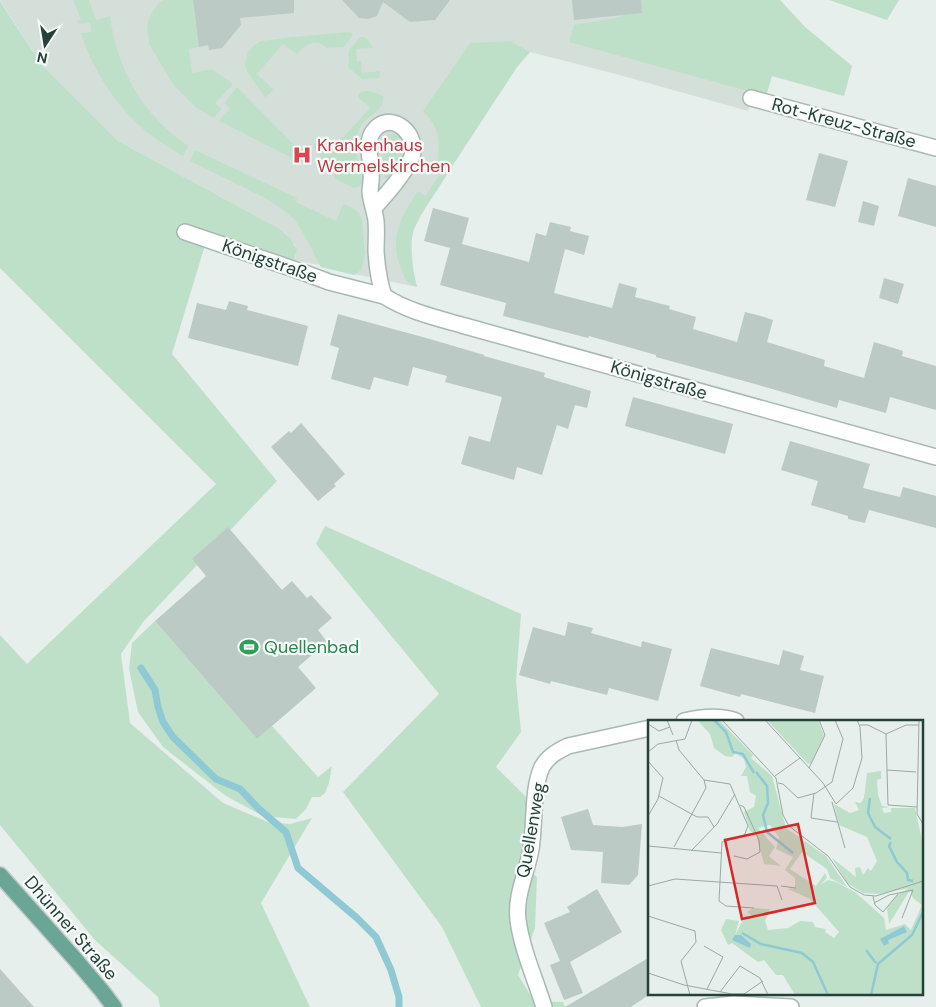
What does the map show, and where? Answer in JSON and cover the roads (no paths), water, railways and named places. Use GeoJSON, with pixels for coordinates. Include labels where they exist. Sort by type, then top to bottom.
{"type":"FeatureCollection","features":[{"type":"Feature","properties":{"kind":"main road","name":"Dhünner Straße"},"geometry":{"type":"LineString","coordinates":[[0,874],[102,990],[114,1007]]}},
{"type":"Feature","properties":{"kind":"street","name":"Rot-Kreuz-Straße"},"geometry":{"type":"LineString","coordinates":[[751,98],[936,148]]}},
{"type":"Feature","properties":{"kind":"street"},"geometry":{"type":"LineString","coordinates":[[374,208],[390,190],[412,156],[414,146],[410,136],[405,129],[397,124],[391,123],[379,126],[372,132],[368,147],[372,177],[370,190],[376,222],[378,276],[384,296]]}},
{"type":"Feature","properties":{"kind":"street","name":"Königstraße"},"geometry":{"type":"LineString","coordinates":[[186,232],[329,282],[384,296],[412,311],[936,457]]}},
{"type":"Feature","properties":{"kind":"street"},"geometry":{"type":"LineString","coordinates":[[688,720],[716,717],[731,720]]}},
{"type":"Feature","properties":{"kind":"street","name":"Quellenweg"},"geometry":{"type":"LineString","coordinates":[[544,1007],[523,947],[517,906],[531,850],[537,787],[542,767],[548,758],[568,746],[648,728]]}},
{"type":"Feature","properties":{"kind":"street"},"geometry":{"type":"LineString","coordinates":[[705,1007],[734,1004],[791,1007]]}},
{"type":"Feature","properties":{"kind":"waterway"},"geometry":{"type":"LineString","coordinates":[[141,668],[155,690],[163,722],[173,737],[216,779],[240,789],[259,809],[286,832],[298,868],[357,918],[376,937],[391,970],[399,997],[399,1007]]}},
{"type":"Feature","properties":{"kind":"place","name":"Krankenhaus Wermelskirchen"},"geometry":{"type":"Point","coordinates":[302,155]}},
{"type":"Feature","properties":{"kind":"place","name":"Quellenbad"},"geometry":{"type":"Point","coordinates":[249,647]}}]}
